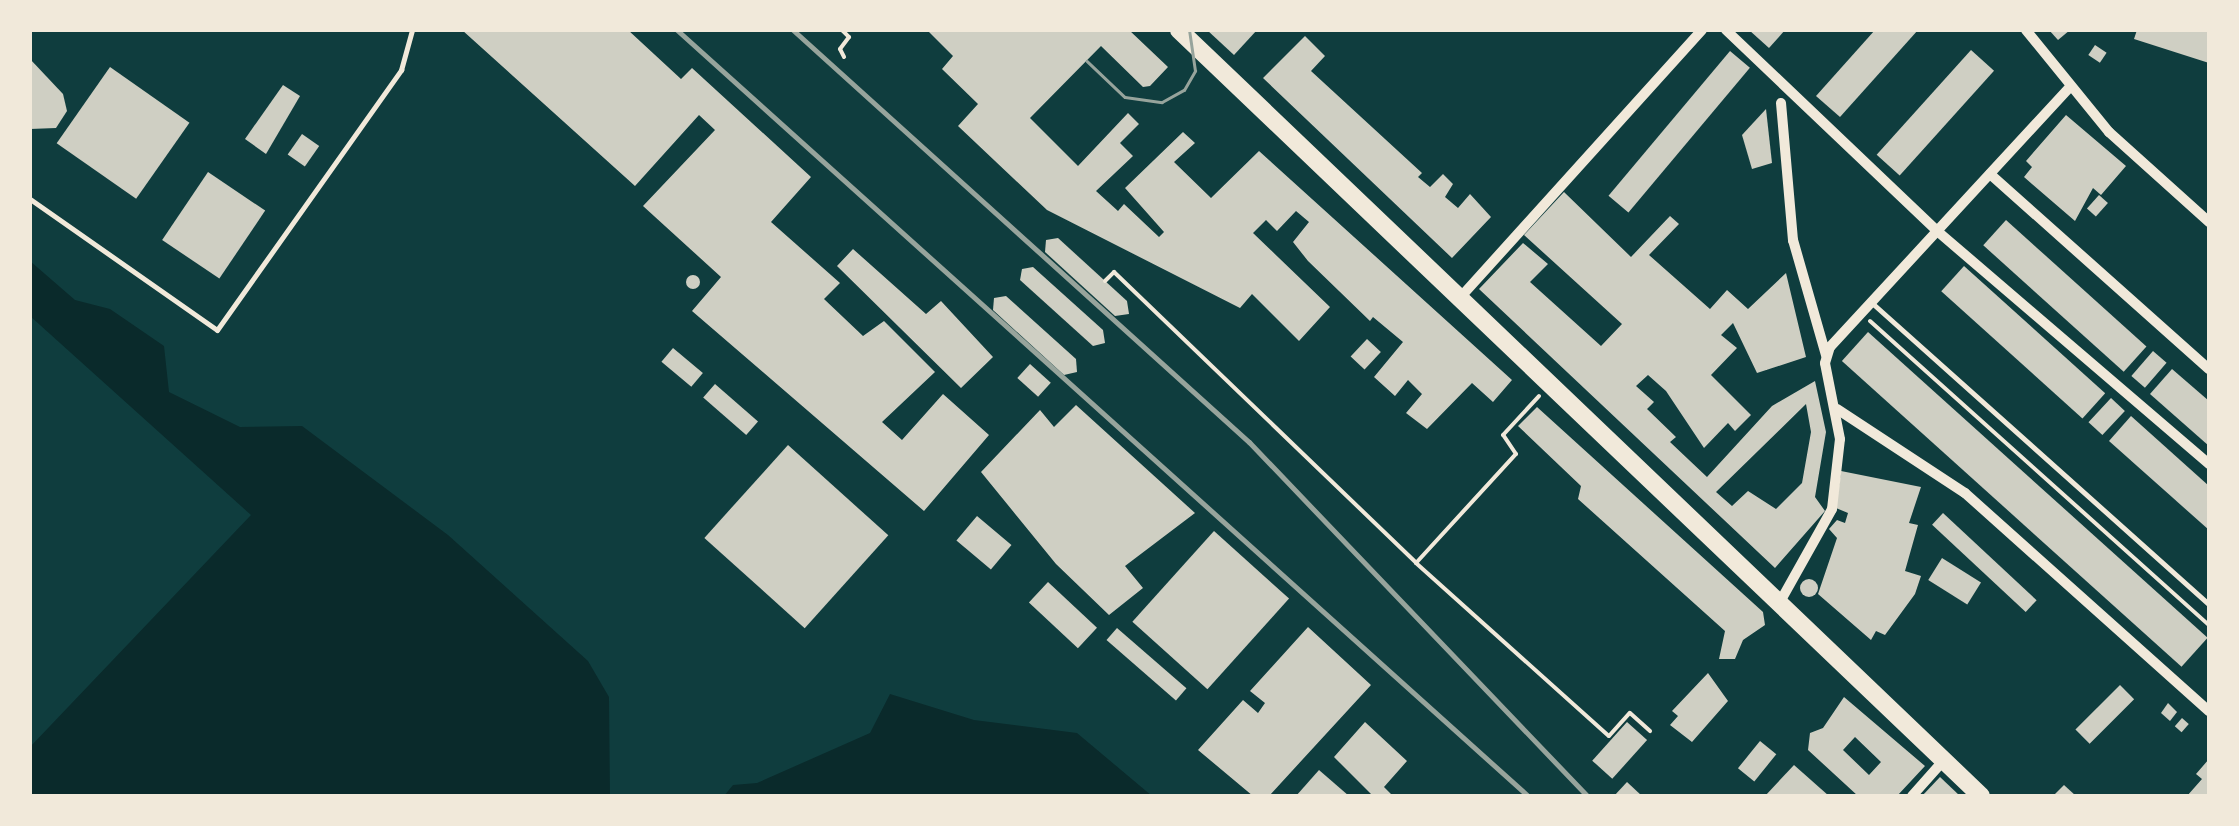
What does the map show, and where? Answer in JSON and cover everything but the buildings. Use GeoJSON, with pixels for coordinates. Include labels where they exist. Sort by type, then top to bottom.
{"type":"FeatureCollection","features":[{"type":"Feature","properties":{"kind":"main road"},"geometry":{"type":"LineString","coordinates":[[1179,30],[1458,300],[1781,600],[1982,796]]}},
{"type":"Feature","properties":{"kind":"street"},"geometry":{"type":"LineString","coordinates":[[1458,300],[1702,30]]}},
{"type":"Feature","properties":{"kind":"street"},"geometry":{"type":"LineString","coordinates":[[1726,30],[1936,230],[2209,464]]}},
{"type":"Feature","properties":{"kind":"street"},"geometry":{"type":"LineString","coordinates":[[2026,30],[2109,132],[2209,222]]}},
{"type":"Feature","properties":{"kind":"street"},"geometry":{"type":"LineString","coordinates":[[1826,356],[1870,301],[2070,86]]}},
{"type":"Feature","properties":{"kind":"street"},"geometry":{"type":"LineString","coordinates":[[1781,103],[1793,240],[1837,410],[1832,510],[1781,600]]}},
{"type":"Feature","properties":{"kind":"street"},"geometry":{"type":"LineString","coordinates":[[1990,174],[2209,369]]}},
{"type":"Feature","properties":{"kind":"street"},"geometry":{"type":"LineString","coordinates":[[1837,410],[1965,493],[2209,711]]}},
{"type":"Feature","properties":{"kind":"street"},"geometry":{"type":"LineString","coordinates":[[1912,796],[1944,760]]}},
{"type":"Feature","properties":{"kind":"lane"},"geometry":{"type":"LineString","coordinates":[[30,199],[218,330],[400,70],[412,30]]}},
{"type":"Feature","properties":{"kind":"lane"},"geometry":{"type":"LineString","coordinates":[[1870,301],[2209,604]]}},
{"type":"Feature","properties":{"kind":"path"},"geometry":{"type":"LineString","coordinates":[[842,30],[849,37],[840,49],[844,57]]}},
{"type":"Feature","properties":{"kind":"path"},"geometry":{"type":"LineString","coordinates":[[1105,281],[1114,272],[1416,563],[1609,736],[1630,713],[1650,731]]}},
{"type":"Feature","properties":{"kind":"path"},"geometry":{"type":"LineString","coordinates":[[1885,335],[2209,625]]}},
{"type":"Feature","properties":{"kind":"path"},"geometry":{"type":"LineString","coordinates":[[1416,563],[1516,454],[1503,435],[1539,396]]}},
{"type":"Feature","properties":{"kind":"water"},"geometry":{"type":"Polygon","coordinates":[[[30,261],[75,300],[110,309],[164,346],[169,392],[240,427],[302,426],[448,535],[588,661],[609,697],[610,796],[30,796],[30,747],[251,515],[30,316],[30,261]]]}},
{"type":"Feature","properties":{"kind":"water"},"geometry":{"type":"Polygon","coordinates":[[[890,694],[974,720],[1077,733],[1152,796],[724,796],[733,785],[757,783],[870,733],[890,694]]]}},
{"type":"Feature","properties":{"kind":"tram line"},"geometry":{"type":"LineString","coordinates":[[1087,61],[1125,97],[1162,102],[1184,90],[1195,71],[1189,30]]}},
{"type":"Feature","properties":{"kind":"railway"},"geometry":{"type":"LineString","coordinates":[[677,30],[1528,796]]}},
{"type":"Feature","properties":{"kind":"railway"},"geometry":{"type":"LineString","coordinates":[[793,30],[1249,442],[1587,796]]}}]}
